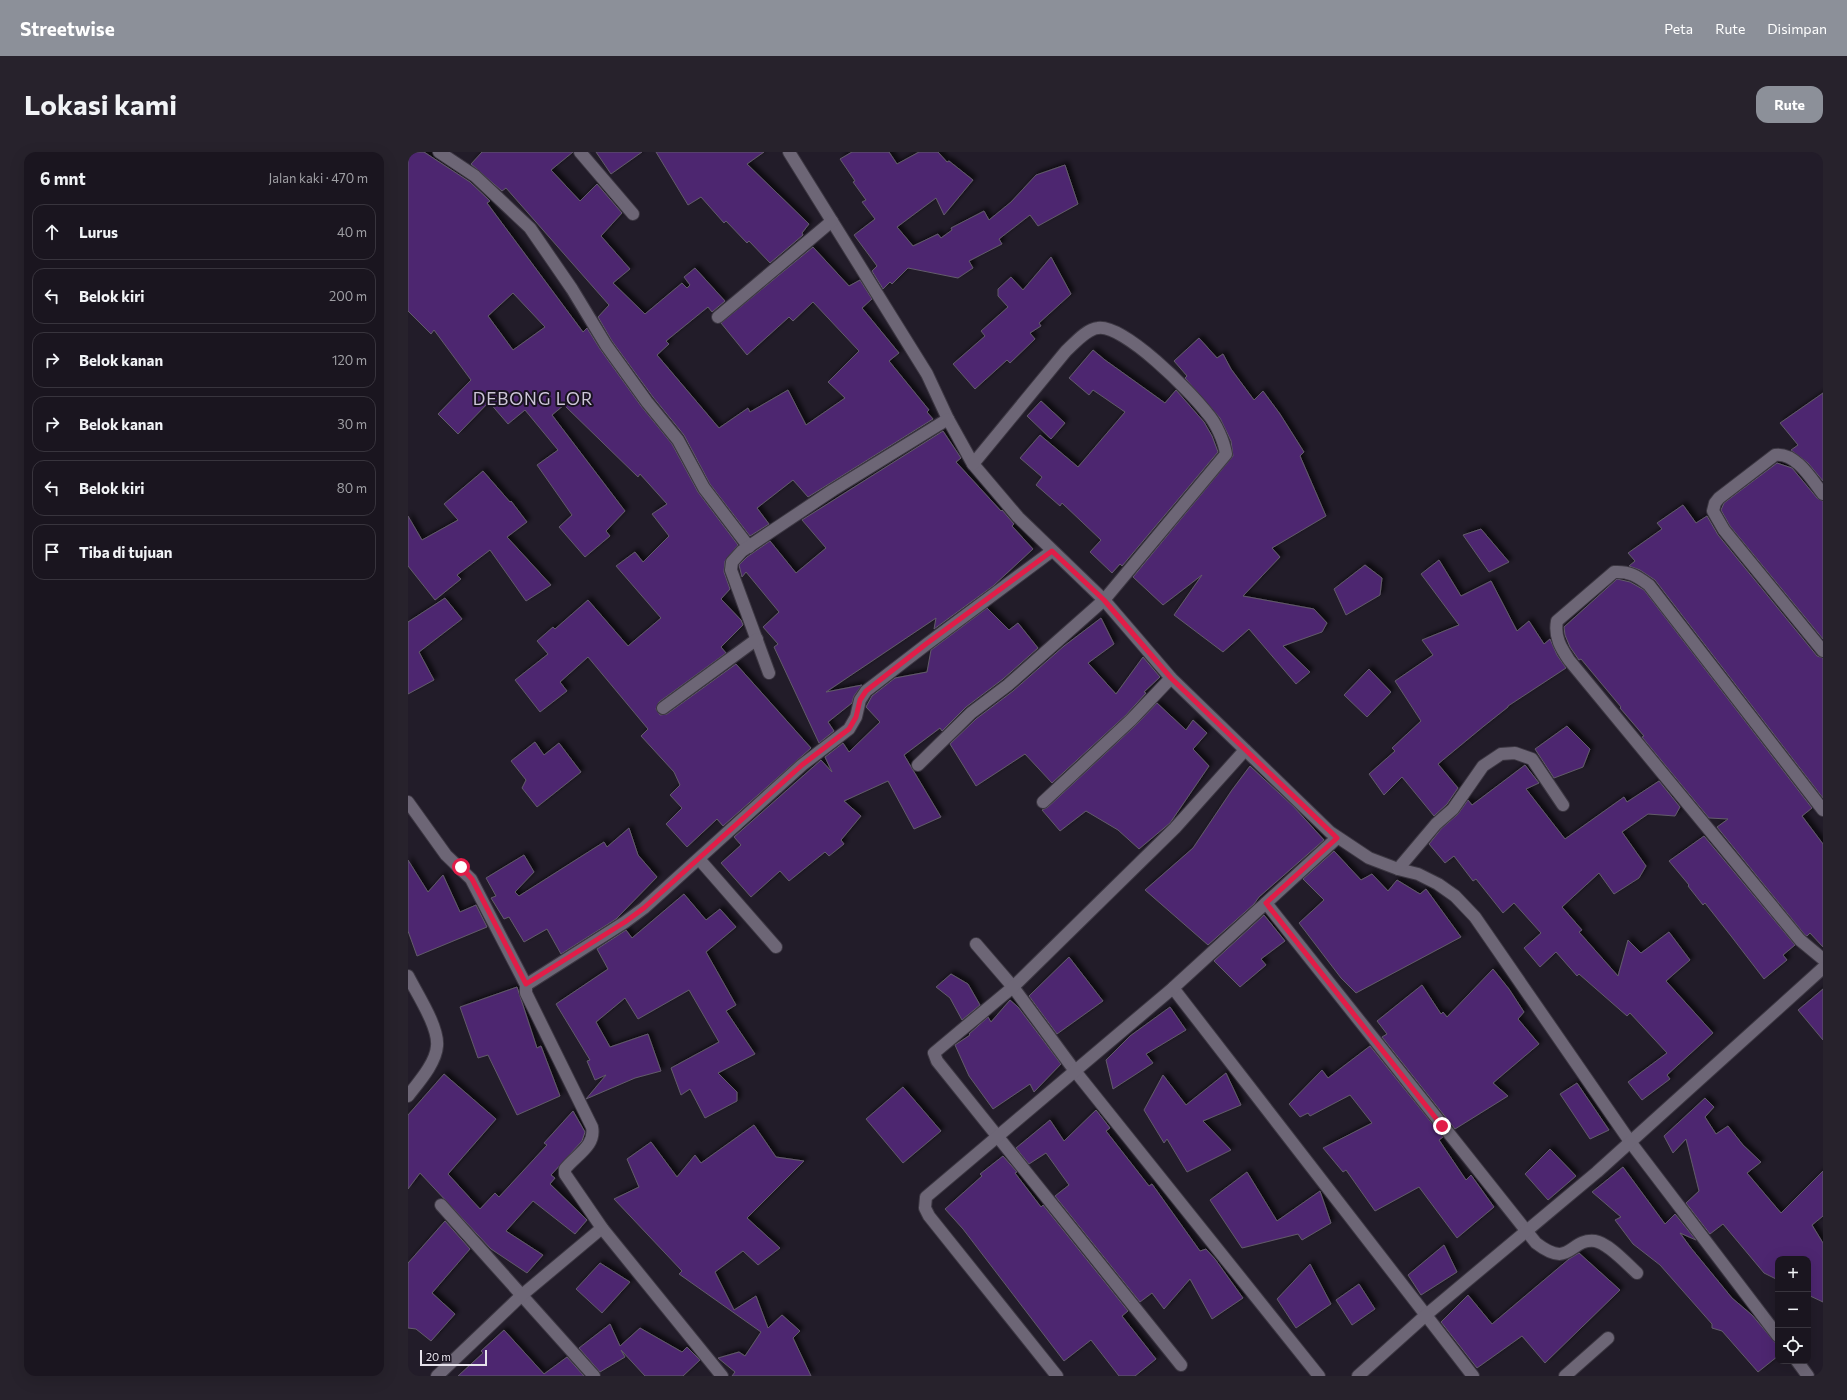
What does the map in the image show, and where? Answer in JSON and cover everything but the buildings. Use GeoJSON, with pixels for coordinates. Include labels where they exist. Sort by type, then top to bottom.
{"type":"FeatureCollection","features":[{"type":"Feature","properties":{"kind":"street"},"geometry":{"type":"LineString","coordinates":[[439,152],[475,176],[530,228],[572,289],[606,345],[647,402],[678,440],[704,488],[749,547]]}},
{"type":"Feature","properties":{"kind":"street"},"geometry":{"type":"LineString","coordinates":[[580,152],[633,214]]}},
{"type":"Feature","properties":{"kind":"street"},"geometry":{"type":"LineString","coordinates":[[789,152],[928,374],[948,419],[974,464],[1018,517],[1104,600],[1171,678],[1337,838],[1369,858],[1398,869],[1418,874],[1438,884],[1455,896],[1475,917],[1631,1143],[1775,1332]]}},
{"type":"Feature","properties":{"kind":"street"},"geometry":{"type":"LineString","coordinates":[[718,316],[832,220]]}},
{"type":"Feature","properties":{"kind":"street"},"geometry":{"type":"LineString","coordinates":[[918,765],[971,713],[1008,685],[1104,600],[1226,454],[1224,445],[1208,414],[1156,360],[1122,336],[1108,329],[1097,328],[1081,337],[1066,351],[974,464]]}},
{"type":"Feature","properties":{"kind":"street"},"geometry":{"type":"LineString","coordinates":[[769,673],[731,570],[732,562],[749,547],[833,490],[948,419]]}},
{"type":"Feature","properties":{"kind":"street"},"geometry":{"type":"LineString","coordinates":[[1823,494],[1795,460],[1780,454],[1775,455],[1719,498],[1713,511],[1724,530],[1823,652]]}},
{"type":"Feature","properties":{"kind":"street"},"geometry":{"type":"LineString","coordinates":[[526,984],[625,922],[664,892],[802,765],[849,729],[856,717],[860,700],[866,691],[933,639],[1052,551]]}},
{"type":"Feature","properties":{"kind":"street"},"geometry":{"type":"LineString","coordinates":[[1823,810],[1649,585],[1637,576],[1629,572],[1614,572],[1557,622],[1556,628],[1558,642],[1569,660],[1800,940],[1823,959]]}},
{"type":"Feature","properties":{"kind":"street"},"geometry":{"type":"LineString","coordinates":[[663,708],[757,639]]}},
{"type":"Feature","properties":{"kind":"street"},"geometry":{"type":"LineString","coordinates":[[1043,802],[1130,720],[1171,678]]}},
{"type":"Feature","properties":{"kind":"street"},"geometry":{"type":"LineString","coordinates":[[1181,1365],[937,1061],[934,1053],[1013,987],[1175,828],[1245,750]]}},
{"type":"Feature","properties":{"kind":"street"},"geometry":{"type":"LineString","coordinates":[[1398,869],[1436,824],[1453,809],[1483,766],[1501,754],[1515,753],[1532,759],[1563,805]]}},
{"type":"Feature","properties":{"kind":"street"},"geometry":{"type":"LineString","coordinates":[[408,802],[446,854],[472,879],[526,984],[526,993],[592,1127],[592,1142],[570,1162],[565,1169],[565,1174],[602,1228],[722,1376]]}},
{"type":"Feature","properties":{"kind":"street"},"geometry":{"type":"LineString","coordinates":[[1057,1376],[930,1216],[925,1208],[924,1202],[928,1192],[1173,988],[1337,838]]}},
{"type":"Feature","properties":{"kind":"street"},"geometry":{"type":"LineString","coordinates":[[699,859],[776,947]]}},
{"type":"Feature","properties":{"kind":"street"},"geometry":{"type":"LineString","coordinates":[[1266,903],[1526,1232],[1541,1246],[1555,1254],[1564,1254],[1588,1241],[1596,1241],[1604,1244],[1637,1273]]}},
{"type":"Feature","properties":{"kind":"street"},"geometry":{"type":"LineString","coordinates":[[976,944],[1013,987],[1075,1071],[1319,1376]]}},
{"type":"Feature","properties":{"kind":"street"},"geometry":{"type":"LineString","coordinates":[[1358,1376],[1426,1316],[1631,1143],[1823,968]]}},
{"type":"Feature","properties":{"kind":"street"},"geometry":{"type":"LineString","coordinates":[[408,976],[436,1034],[437,1047],[431,1064],[408,1096]]}},
{"type":"Feature","properties":{"kind":"street"},"geometry":{"type":"LineString","coordinates":[[1173,988],[1473,1376]]}},
{"type":"Feature","properties":{"kind":"street"},"geometry":{"type":"LineString","coordinates":[[441,1205],[594,1376]]}},
{"type":"Feature","properties":{"kind":"street"},"geometry":{"type":"LineString","coordinates":[[436,1376],[522,1295],[602,1228]]}},
{"type":"Feature","properties":{"kind":"street"},"geometry":{"type":"LineString","coordinates":[[1565,1376],[1608,1338]]}},
{"type":"Feature","properties":{"kind":"street"},"geometry":{"type":"LineString","coordinates":[[1799,1364],[1808,1376]]}},
{"type":"Feature","properties":{"kind":"district","name":"DEBONG LOR"},"geometry":{"type":"Point","coordinates":[533,398]}},
{"type":"Feature","properties":{"kind":"route"},"geometry":{"type":"LineString","coordinates":[[461,867],[472,879],[526,984],[625,922],[664,892],[802,765],[849,729],[856,717],[860,700],[866,691],[988,597],[1052,551],[1104,600],[1171,678],[1337,838],[1266,903],[1442,1126]]}}]}
